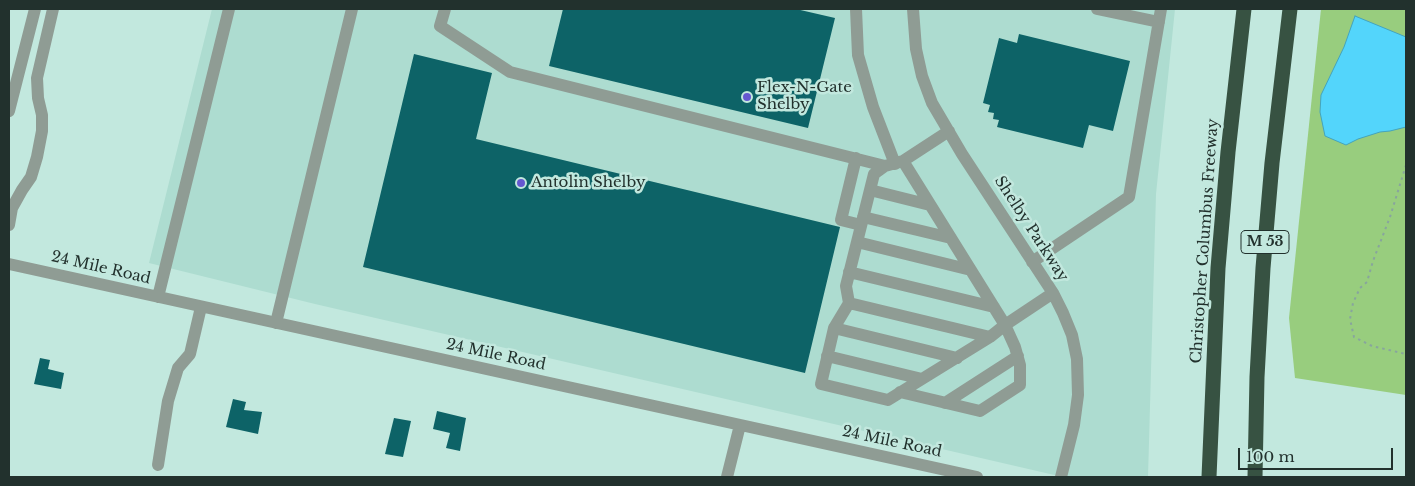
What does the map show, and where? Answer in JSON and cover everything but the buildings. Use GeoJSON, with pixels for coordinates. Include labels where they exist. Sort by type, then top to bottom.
{"type":"FeatureCollection","features":[{"type":"Feature","properties":{"kind":"highway","name":"Christopher Columbus Freeway"},"geometry":{"type":"LineString","coordinates":[[1209,477],[1218,268],[1228,152],[1244,9]]}},
{"type":"Feature","properties":{"kind":"highway","name":"M 53"},"geometry":{"type":"LineString","coordinates":[[1255,477],[1257,377],[1263,268],[1272,163],[1290,9]]}},
{"type":"Feature","properties":{"kind":"street"},"geometry":{"type":"LineString","coordinates":[[9,111],[35,9]]}},
{"type":"Feature","properties":{"kind":"street"},"geometry":{"type":"LineString","coordinates":[[9,225],[12,208],[31,177],[37,157],[42,131],[42,115],[36,78],[53,9]]}},
{"type":"Feature","properties":{"kind":"street"},"geometry":{"type":"LineString","coordinates":[[158,297],[229,9]]}},
{"type":"Feature","properties":{"kind":"street"},"geometry":{"type":"LineString","coordinates":[[276,323],[352,9]]}},
{"type":"Feature","properties":{"kind":"street"},"geometry":{"type":"LineString","coordinates":[[445,9],[440,26],[510,72],[856,158],[894,164]]}},
{"type":"Feature","properties":{"kind":"street"},"geometry":{"type":"LineString","coordinates":[[856,9],[858,55],[873,107],[894,164],[930,205],[951,238],[1005,325],[1020,364],[1020,385],[980,411],[900,392]]}},
{"type":"Feature","properties":{"kind":"street","name":"Shelby Parkway"},"geometry":{"type":"LineString","coordinates":[[914,9],[916,49],[922,76],[932,103],[948,131],[1053,293],[1070,329],[1077,359],[1078,395],[1076,414],[1061,477]]}},
{"type":"Feature","properties":{"kind":"street"},"geometry":{"type":"LineString","coordinates":[[1032,262],[1129,197],[1160,15],[1097,9]]}},
{"type":"Feature","properties":{"kind":"street"},"geometry":{"type":"LineString","coordinates":[[948,131],[874,174],[846,286],[849,303],[834,328],[821,384],[888,400],[990,337],[1053,293]]}},
{"type":"Feature","properties":{"kind":"street"},"geometry":{"type":"LineString","coordinates":[[856,158],[841,220],[862,221],[951,238]]}},
{"type":"Feature","properties":{"kind":"street"},"geometry":{"type":"LineString","coordinates":[[870,190],[930,205]]}},
{"type":"Feature","properties":{"kind":"street"},"geometry":{"type":"LineString","coordinates":[[857,242],[971,270]]}},
{"type":"Feature","properties":{"kind":"street","name":"24 Mile Road"},"geometry":{"type":"LineString","coordinates":[[9,264],[977,477]]}},
{"type":"Feature","properties":{"kind":"street"},"geometry":{"type":"LineString","coordinates":[[849,272],[994,307]]}},
{"type":"Feature","properties":{"kind":"street"},"geometry":{"type":"LineString","coordinates":[[849,303],[990,337]]}},
{"type":"Feature","properties":{"kind":"street"},"geometry":{"type":"LineString","coordinates":[[158,465],[168,401],[178,368],[188,358],[192,349],[201,306]]}},
{"type":"Feature","properties":{"kind":"street"},"geometry":{"type":"LineString","coordinates":[[834,328],[956,358]]}},
{"type":"Feature","properties":{"kind":"street"},"geometry":{"type":"LineString","coordinates":[[827,356],[922,379]]}},
{"type":"Feature","properties":{"kind":"street"},"geometry":{"type":"LineString","coordinates":[[945,403],[1018,356]]}},
{"type":"Feature","properties":{"kind":"street"},"geometry":{"type":"LineString","coordinates":[[727,477],[740,425]]}},
{"type":"Feature","properties":{"kind":"path"},"geometry":{"type":"LineString","coordinates":[[1406,164],[1367,282],[1360,288],[1353,303],[1350,319],[1354,337],[1372,346],[1406,354]]}},
{"type":"Feature","properties":{"kind":"shaded area"},"geometry":{"type":"Polygon","coordinates":[[[212,9],[1175,9],[1156,194],[1148,477],[1063,477],[315,304],[149,263],[212,9]]]}},
{"type":"Feature","properties":{"kind":"green space"},"geometry":{"type":"Polygon","coordinates":[[[1321,9],[1406,9],[1406,395],[1295,378],[1289,318],[1321,9]]]}},
{"type":"Feature","properties":{"kind":"water"},"geometry":{"type":"Polygon","coordinates":[[[1355,16],[1406,37],[1406,127],[1380,132],[1346,145],[1325,136],[1320,112],[1321,95],[1344,47],[1355,16]]]}},
{"type":"Feature","properties":{"kind":"place","name":"Flex-N-Gate Shelby"},"geometry":{"type":"Point","coordinates":[747,97]}},
{"type":"Feature","properties":{"kind":"place","name":"Antolin Shelby"},"geometry":{"type":"Point","coordinates":[521,183]}}]}
